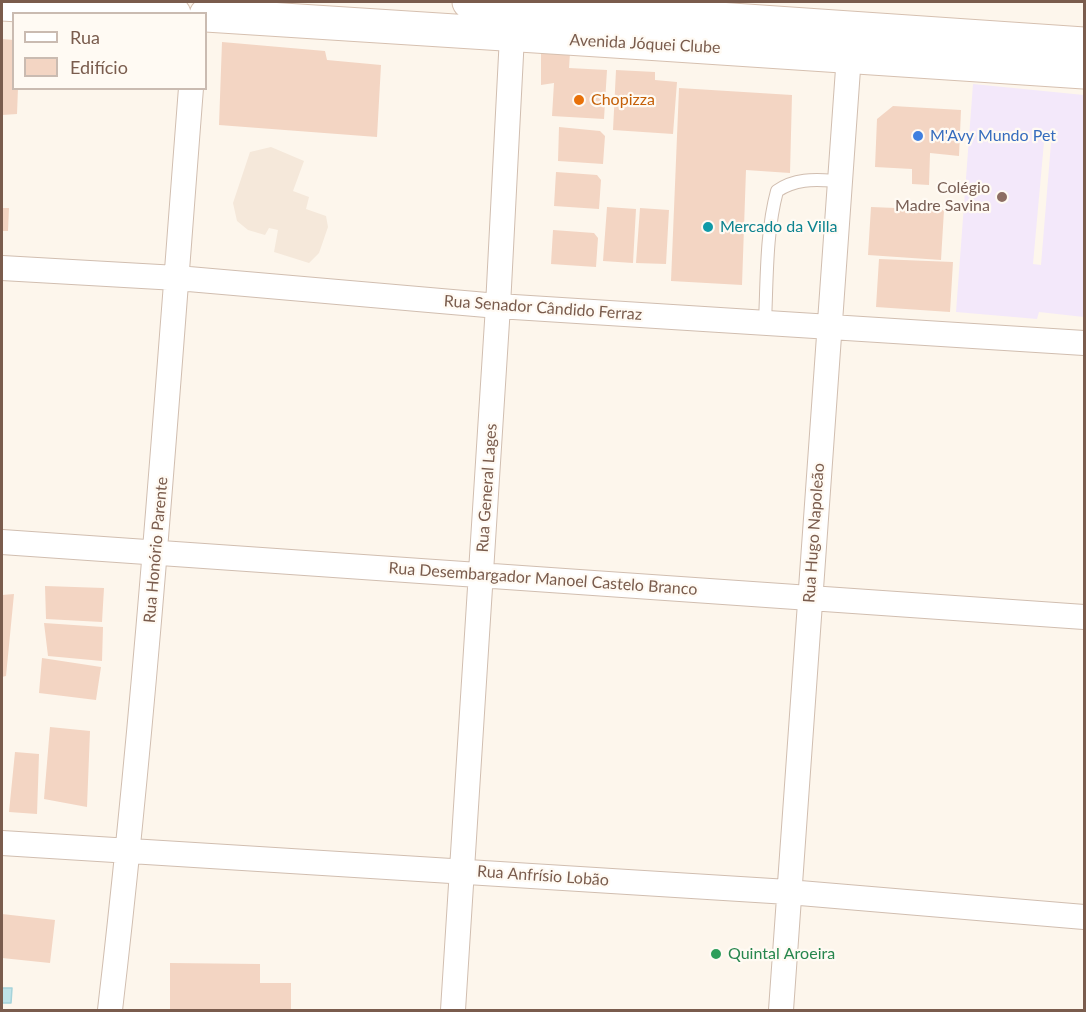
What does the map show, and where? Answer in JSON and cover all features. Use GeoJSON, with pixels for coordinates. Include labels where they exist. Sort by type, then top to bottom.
{"type":"FeatureCollection","features":[{"type":"Feature","properties":{"kind":"main road","name":"Avenida Jóquei Clube"},"geometry":{"type":"LineString","coordinates":[[469,2],[848,41],[1084,72]]}},
{"type":"Feature","properties":{"kind":"main road"},"geometry":{"type":"LineString","coordinates":[[2,4],[140,12]]}},
{"type":"Feature","properties":{"kind":"main road","name":"Avenida Jóquei Clube"},"geometry":{"type":"LineString","coordinates":[[207,15],[512,36],[1084,45]]}},
{"type":"Feature","properties":{"kind":"street","name":"Rua General Lages"},"geometry":{"type":"LineString","coordinates":[[453,1011],[498,306],[512,36]]}},
{"type":"Feature","properties":{"kind":"street","name":"Rua Hugo Napoleão"},"geometry":{"type":"LineString","coordinates":[[781,1011],[848,41]]}},
{"type":"Feature","properties":{"kind":"street","name":"Rua Honório Parente"},"geometry":{"type":"LineString","coordinates":[[110,1011],[129,850],[156,551],[191,90]]}},
{"type":"Feature","properties":{"kind":"street","name":"Rua Senador Cândido Ferraz"},"geometry":{"type":"LineString","coordinates":[[2,268],[177,278],[498,306],[1084,343]]}},
{"type":"Feature","properties":{"kind":"street","name":"Rua Desembargador Manoel Castelo Branco"},"geometry":{"type":"LineString","coordinates":[[2,542],[1084,617]]}},
{"type":"Feature","properties":{"kind":"street","name":"Rua Anfrísio Lobão"},"geometry":{"type":"LineString","coordinates":[[2,843],[788,892],[1084,917]]}},
{"type":"Feature","properties":{"kind":"lane"},"geometry":{"type":"LineString","coordinates":[[765,322],[773,206],[777,190],[802,180],[840,181]]}},
{"type":"Feature","properties":{"kind":"shaded area","name":"Colégio Madre Savina"},"geometry":{"type":"Polygon","coordinates":[[[973,84],[1084,95],[1084,317],[1039,312],[1037,319],[956,312],[973,84]],[[1045,131],[1033,264],[1041,265],[1052,131],[1045,131]]]}},
{"type":"Feature","properties":{"kind":"shaded area"},"geometry":{"type":"Polygon","coordinates":[[[271,147],[304,161],[293,191],[309,197],[306,209],[326,216],[328,227],[319,253],[309,263],[274,252],[278,230],[269,228],[265,235],[248,230],[237,221],[233,203],[250,152],[271,147]]]}},
{"type":"Feature","properties":{"kind":"water"},"geometry":{"type":"Polygon","coordinates":[[[2,988],[12,988],[11,1003],[2,1003],[2,988]]]}},
{"type":"Feature","properties":{"kind":"building"},"geometry":{"type":"Polygon","coordinates":[[[2,39],[12,40],[12,90],[18,90],[17,114],[2,115],[2,39]]]}},
{"type":"Feature","properties":{"kind":"building"},"geometry":{"type":"Polygon","coordinates":[[[222,42],[325,51],[327,60],[381,65],[377,137],[219,125],[222,42]]]}},
{"type":"Feature","properties":{"kind":"building","name":"Chopizza"},"geometry":{"type":"Polygon","coordinates":[[[541,53],[570,53],[569,68],[607,70],[604,119],[552,116],[554,83],[541,85],[541,53]]]}},
{"type":"Feature","properties":{"kind":"building"},"geometry":{"type":"Polygon","coordinates":[[[616,70],[655,72],[655,80],[677,82],[673,134],[613,130],[616,70]]]}},
{"type":"Feature","properties":{"kind":"building","name":"Mercado da Villa"},"geometry":{"type":"Polygon","coordinates":[[[679,88],[792,95],[790,173],[746,170],[742,285],[671,281],[679,88]]]}},
{"type":"Feature","properties":{"kind":"building","name":"M'Avy Mundo Pet"},"geometry":{"type":"Polygon","coordinates":[[[893,106],[961,110],[959,156],[930,153],[929,185],[912,184],[912,169],[875,167],[877,119],[893,106]]]}},
{"type":"Feature","properties":{"kind":"building"},"geometry":{"type":"Polygon","coordinates":[[[559,127],[600,131],[605,136],[603,164],[558,161],[559,127]]]}},
{"type":"Feature","properties":{"kind":"building"},"geometry":{"type":"Polygon","coordinates":[[[556,172],[597,175],[601,180],[599,209],[554,206],[556,172]]]}},
{"type":"Feature","properties":{"kind":"building"},"geometry":{"type":"Polygon","coordinates":[[[607,207],[636,209],[633,263],[603,261],[607,207]]]}},
{"type":"Feature","properties":{"kind":"building"},"geometry":{"type":"Polygon","coordinates":[[[871,207],[944,210],[941,260],[868,255],[871,207]]]}},
{"type":"Feature","properties":{"kind":"building"},"geometry":{"type":"Polygon","coordinates":[[[2,208],[9,208],[8,231],[2,231],[2,208]]]}},
{"type":"Feature","properties":{"kind":"building"},"geometry":{"type":"Polygon","coordinates":[[[640,208],[669,210],[666,264],[636,263],[640,208]]]}},
{"type":"Feature","properties":{"kind":"building"},"geometry":{"type":"Polygon","coordinates":[[[553,230],[594,233],[598,238],[596,267],[551,264],[553,230]]]}},
{"type":"Feature","properties":{"kind":"building"},"geometry":{"type":"Polygon","coordinates":[[[879,259],[953,262],[950,312],[876,307],[879,259]]]}},
{"type":"Feature","properties":{"kind":"building"},"geometry":{"type":"Polygon","coordinates":[[[45,586],[104,588],[102,622],[46,619],[45,586]]]}},
{"type":"Feature","properties":{"kind":"building"},"geometry":{"type":"Polygon","coordinates":[[[14,594],[6,676],[2,677],[2,595],[14,594]]]}},
{"type":"Feature","properties":{"kind":"building"},"geometry":{"type":"Polygon","coordinates":[[[44,623],[103,627],[102,661],[48,656],[44,623]]]}},
{"type":"Feature","properties":{"kind":"building"},"geometry":{"type":"Polygon","coordinates":[[[42,658],[101,667],[96,700],[39,693],[42,658]]]}},
{"type":"Feature","properties":{"kind":"building"},"geometry":{"type":"Polygon","coordinates":[[[50,727],[90,731],[87,807],[44,799],[50,727]]]}},
{"type":"Feature","properties":{"kind":"building"},"geometry":{"type":"Polygon","coordinates":[[[15,752],[39,754],[37,814],[9,812],[15,752]]]}},
{"type":"Feature","properties":{"kind":"building"},"geometry":{"type":"Polygon","coordinates":[[[2,914],[55,920],[50,963],[2,958],[2,914]]]}},
{"type":"Feature","properties":{"kind":"building"},"geometry":{"type":"Polygon","coordinates":[[[170,963],[260,964],[260,983],[291,983],[291,1010],[170,1010],[170,963]]]}},
{"type":"Feature","properties":{"kind":"place","name":"Chopizza"},"geometry":{"type":"Point","coordinates":[579,100]}},
{"type":"Feature","properties":{"kind":"place","name":"M'Avy Mundo Pet"},"geometry":{"type":"Point","coordinates":[918,136]}},
{"type":"Feature","properties":{"kind":"place","name":"Colégio Madre Savina"},"geometry":{"type":"Point","coordinates":[1002,197]}},
{"type":"Feature","properties":{"kind":"place","name":"Mercado da Villa"},"geometry":{"type":"Point","coordinates":[708,227]}},
{"type":"Feature","properties":{"kind":"place","name":"Quintal Aroeira"},"geometry":{"type":"Point","coordinates":[716,954]}}]}
